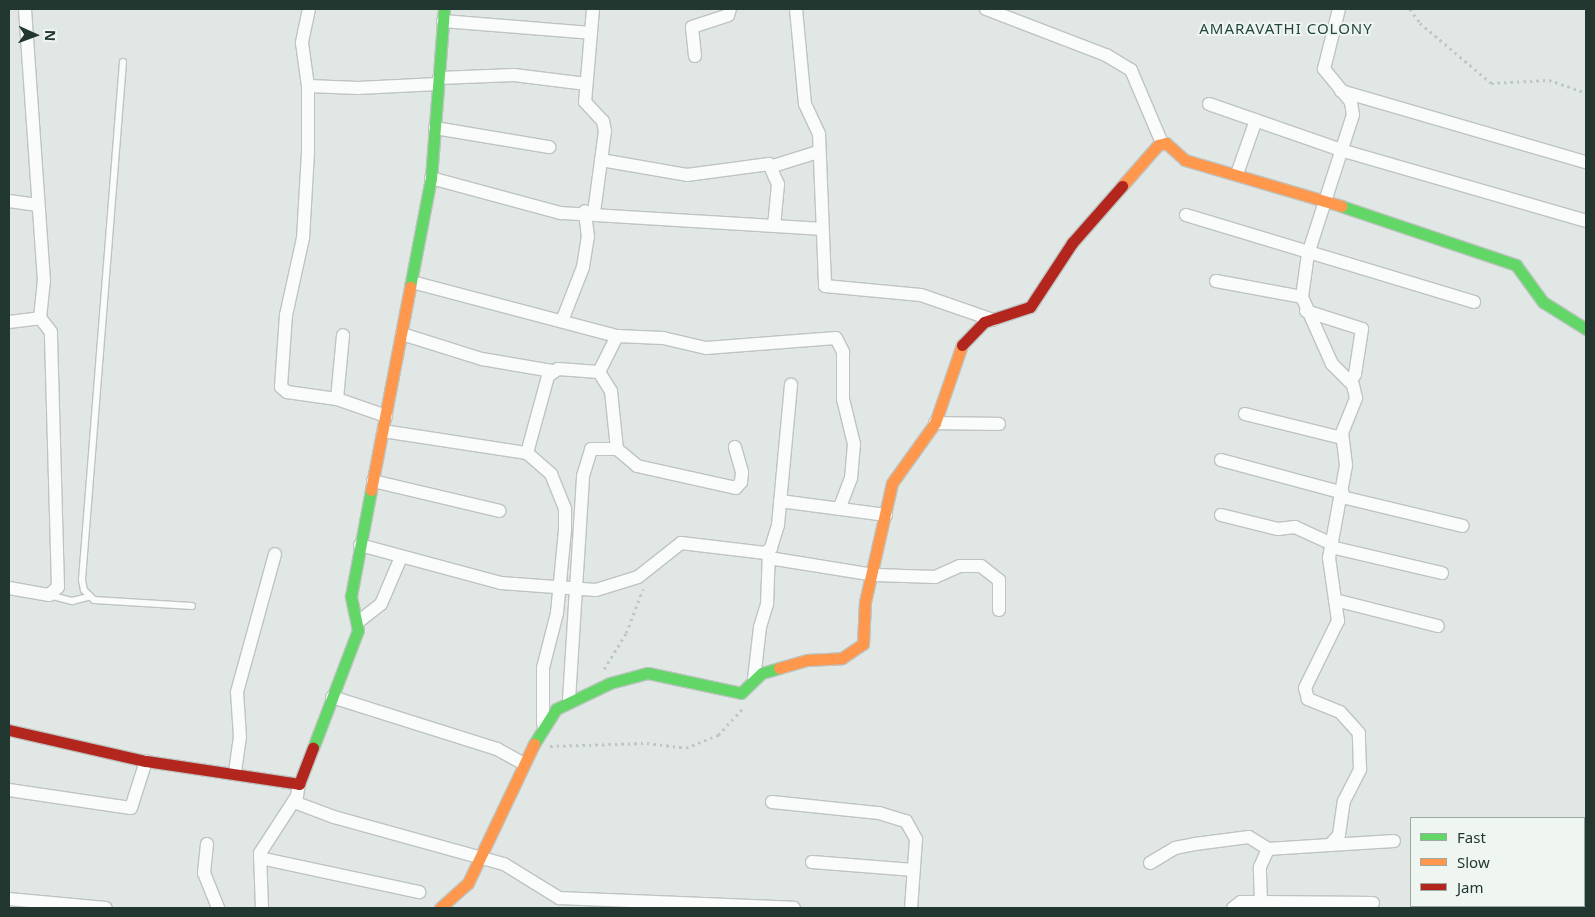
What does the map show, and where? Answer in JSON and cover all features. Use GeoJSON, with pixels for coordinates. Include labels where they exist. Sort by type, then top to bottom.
{"type":"FeatureCollection","features":[{"type":"Feature","properties":{"kind":"street"},"geometry":{"type":"LineString","coordinates":[[24,9],[36,205],[44,281],[40,318]]}},
{"type":"Feature","properties":{"kind":"street"},"geometry":{"type":"LineString","coordinates":[[309,9],[302,43],[308,86],[303,238],[286,315],[279,376],[281,387],[288,392],[337,399],[386,416]]}},
{"type":"Feature","properties":{"kind":"street"},"geometry":{"type":"LineString","coordinates":[[562,321],[583,267],[590,212],[601,160],[605,126],[586,106],[586,84],[593,9]]}},
{"type":"Feature","properties":{"kind":"street"},"geometry":{"type":"LineString","coordinates":[[695,56],[692,27],[728,15],[730,9]]}},
{"type":"Feature","properties":{"kind":"street"},"geometry":{"type":"LineString","coordinates":[[796,9],[805,104],[819,134],[818,152],[824,281],[828,288],[921,295],[993,320]]}},
{"type":"Feature","properties":{"kind":"street"},"geometry":{"type":"LineString","coordinates":[[986,9],[1106,54],[1131,70],[1162,143],[1185,160],[1326,201],[1516,265],[1542,302],[1586,329]]}},
{"type":"Feature","properties":{"kind":"street"},"geometry":{"type":"LineString","coordinates":[[1330,844],[1341,830],[1344,801],[1360,769],[1362,746],[1359,733],[1344,715],[1306,696],[1306,681],[1336,628],[1335,600],[1329,566],[1342,495],[1346,458],[1342,438],[1355,406],[1356,391],[1332,364],[1306,311],[1302,297],[1308,254],[1344,150],[1354,115],[1351,102],[1326,74],[1323,60],[1339,9]]}},
{"type":"Feature","properties":{"kind":"street"},"geometry":{"type":"LineString","coordinates":[[358,622],[351,596],[431,178],[444,15],[590,33]]}},
{"type":"Feature","properties":{"kind":"street"},"geometry":{"type":"LineString","coordinates":[[308,86],[358,88],[514,74],[586,84]]}},
{"type":"Feature","properties":{"kind":"street"},"geometry":{"type":"LineString","coordinates":[[1341,91],[1586,162]]}},
{"type":"Feature","properties":{"kind":"street"},"geometry":{"type":"LineString","coordinates":[[1208,104],[1344,150],[1586,221]]}},
{"type":"Feature","properties":{"kind":"street"},"geometry":{"type":"LineString","coordinates":[[1237,174],[1256,120]]}},
{"type":"Feature","properties":{"kind":"street"},"geometry":{"type":"LineString","coordinates":[[435,128],[549,147]]}},
{"type":"Feature","properties":{"kind":"street"},"geometry":{"type":"LineString","coordinates":[[440,908],[468,883],[482,856],[522,763],[543,724],[556,709],[569,700],[610,683],[648,673],[741,693],[754,679],[788,664],[842,658],[859,650],[863,644],[865,602],[874,575],[894,478],[934,423],[963,343],[977,326],[1030,307],[1072,243],[1162,143]]}},
{"type":"Feature","properties":{"kind":"street"},"geometry":{"type":"LineString","coordinates":[[601,160],[687,175],[719,173],[756,163],[773,166],[818,152]]}},
{"type":"Feature","properties":{"kind":"street"},"geometry":{"type":"LineString","coordinates":[[773,166],[778,197],[774,226]]}},
{"type":"Feature","properties":{"kind":"street"},"geometry":{"type":"LineString","coordinates":[[431,178],[561,212],[590,212],[822,229]]}},
{"type":"Feature","properties":{"kind":"street"},"geometry":{"type":"LineString","coordinates":[[9,201],[36,205]]}},
{"type":"Feature","properties":{"kind":"street"},"geometry":{"type":"LineString","coordinates":[[1186,215],[1308,254],[1474,302]]}},
{"type":"Feature","properties":{"kind":"street"},"geometry":{"type":"LineString","coordinates":[[1216,281],[1302,297]]}},
{"type":"Feature","properties":{"kind":"street"},"geometry":{"type":"LineString","coordinates":[[412,282],[618,336],[663,338],[706,348],[742,342],[840,339],[843,352],[843,399],[854,460],[839,509]]}},
{"type":"Feature","properties":{"kind":"street"},"geometry":{"type":"LineString","coordinates":[[1306,311],[1362,329],[1355,374],[1350,382]]}},
{"type":"Feature","properties":{"kind":"street"},"geometry":{"type":"LineString","coordinates":[[9,322],[40,318]]}},
{"type":"Feature","properties":{"kind":"street"},"geometry":{"type":"LineString","coordinates":[[9,588],[49,595],[58,587],[51,342],[49,327],[40,318]]}},
{"type":"Feature","properties":{"kind":"street"},"geometry":{"type":"LineString","coordinates":[[402,334],[482,359],[552,371],[599,372]]}},
{"type":"Feature","properties":{"kind":"street"},"geometry":{"type":"LineString","coordinates":[[337,399],[342,335]]}},
{"type":"Feature","properties":{"kind":"street"},"geometry":{"type":"LineString","coordinates":[[599,372],[618,336]]}},
{"type":"Feature","properties":{"kind":"street"},"geometry":{"type":"LineString","coordinates":[[527,454],[552,371]]}},
{"type":"Feature","properties":{"kind":"street"},"geometry":{"type":"LineString","coordinates":[[599,372],[611,391],[616,449]]}},
{"type":"Feature","properties":{"kind":"street"},"geometry":{"type":"LineString","coordinates":[[754,679],[760,627],[767,604],[769,555],[775,539],[780,501],[791,385]]}},
{"type":"Feature","properties":{"kind":"street"},"geometry":{"type":"LineString","coordinates":[[1245,414],[1342,438]]}},
{"type":"Feature","properties":{"kind":"street"},"geometry":{"type":"LineString","coordinates":[[934,423],[999,424]]}},
{"type":"Feature","properties":{"kind":"street"},"geometry":{"type":"LineString","coordinates":[[383,431],[527,454],[551,474],[565,509],[560,588],[543,668],[543,724]]}},
{"type":"Feature","properties":{"kind":"street"},"geometry":{"type":"LineString","coordinates":[[569,700],[580,509],[588,453],[597,447],[616,449],[643,468],[736,488],[741,482],[742,472],[735,447]]}},
{"type":"Feature","properties":{"kind":"street"},"geometry":{"type":"LineString","coordinates":[[1221,460],[1342,495],[1463,526]]}},
{"type":"Feature","properties":{"kind":"street"},"geometry":{"type":"LineString","coordinates":[[373,481],[500,511]]}},
{"type":"Feature","properties":{"kind":"street"},"geometry":{"type":"LineString","coordinates":[[780,501],[886,515]]}},
{"type":"Feature","properties":{"kind":"street"},"geometry":{"type":"LineString","coordinates":[[1221,515],[1278,529],[1295,527],[1332,546],[1442,573]]}},
{"type":"Feature","properties":{"kind":"street"},"geometry":{"type":"LineString","coordinates":[[360,545],[501,584],[576,590],[617,585],[651,569],[681,544],[769,555],[874,575],[935,577],[960,566],[981,566],[999,580],[999,610]]}},
{"type":"Feature","properties":{"kind":"street"},"geometry":{"type":"LineString","coordinates":[[235,772],[240,737],[237,692],[275,554]]}},
{"type":"Feature","properties":{"kind":"street"},"geometry":{"type":"LineString","coordinates":[[258,908],[260,858],[265,842],[294,802],[358,622],[381,604],[401,557]]}},
{"type":"Feature","properties":{"kind":"street"},"geometry":{"type":"LineString","coordinates":[[1335,600],[1438,626]]}},
{"type":"Feature","properties":{"kind":"street"},"geometry":{"type":"LineString","coordinates":[[332,697],[497,749],[522,763]]}},
{"type":"Feature","properties":{"kind":"street"},"geometry":{"type":"LineString","coordinates":[[9,730],[146,761],[235,772],[299,784]]}},
{"type":"Feature","properties":{"kind":"street"},"geometry":{"type":"LineString","coordinates":[[9,790],[131,808],[146,761]]}},
{"type":"Feature","properties":{"kind":"street"},"geometry":{"type":"LineString","coordinates":[[294,802],[334,817],[482,856],[527,875],[549,895],[574,898],[794,908]]}},
{"type":"Feature","properties":{"kind":"street"},"geometry":{"type":"LineString","coordinates":[[772,802],[879,813],[906,820],[916,840],[912,908]]}},
{"type":"Feature","properties":{"kind":"street"},"geometry":{"type":"LineString","coordinates":[[1150,863],[1175,848],[1249,838],[1268,849],[1394,841]]}},
{"type":"Feature","properties":{"kind":"street"},"geometry":{"type":"LineString","coordinates":[[207,844],[204,874],[218,908]]}},
{"type":"Feature","properties":{"kind":"street"},"geometry":{"type":"LineString","coordinates":[[1261,902],[1260,867],[1268,849]]}},
{"type":"Feature","properties":{"kind":"street"},"geometry":{"type":"LineString","coordinates":[[260,858],[419,892]]}},
{"type":"Feature","properties":{"kind":"street"},"geometry":{"type":"LineString","coordinates":[[812,862],[914,870]]}},
{"type":"Feature","properties":{"kind":"street"},"geometry":{"type":"LineString","coordinates":[[574,898],[585,908]]}},
{"type":"Feature","properties":{"kind":"street"},"geometry":{"type":"LineString","coordinates":[[9,899],[106,908]]}},
{"type":"Feature","properties":{"kind":"street"},"geometry":{"type":"LineString","coordinates":[[1233,908],[1241,902],[1373,903]]}},
{"type":"Feature","properties":{"kind":"lane"},"geometry":{"type":"LineString","coordinates":[[88,597],[82,580],[123,62]]}},
{"type":"Feature","properties":{"kind":"lane"},"geometry":{"type":"LineString","coordinates":[[49,595],[72,600],[88,597],[192,606]]}},
{"type":"Feature","properties":{"kind":"path"},"geometry":{"type":"LineString","coordinates":[[1410,9],[1420,22],[1495,85],[1549,80],[1586,93]]}},
{"type":"Feature","properties":{"kind":"path"},"geometry":{"type":"LineString","coordinates":[[603,671],[626,633],[651,569]]}},
{"type":"Feature","properties":{"kind":"path"},"geometry":{"type":"LineString","coordinates":[[531,746],[592,748],[647,744],[686,748],[702,744],[718,735],[739,714],[743,701],[741,693]]}},
{"type":"Feature","properties":{"kind":"traffic: fast"},"geometry":{"type":"LineString","coordinates":[[410,287],[431,178],[444,9]]}},
{"type":"Feature","properties":{"kind":"traffic: fast"},"geometry":{"type":"LineString","coordinates":[[1341,206],[1516,265],[1543,302],[1586,329]]}},
{"type":"Feature","properties":{"kind":"traffic: fast"},"geometry":{"type":"LineString","coordinates":[[313,748],[358,630],[351,596],[371,490]]}},
{"type":"Feature","properties":{"kind":"traffic: fast"},"geometry":{"type":"LineString","coordinates":[[534,744],[556,709],[610,683],[648,673],[741,693],[762,673],[779,668]]}},
{"type":"Feature","properties":{"kind":"traffic: slow"},"geometry":{"type":"LineString","coordinates":[[1122,186],[1158,145],[1166,143],[1185,160],[1341,206]]}},
{"type":"Feature","properties":{"kind":"traffic: slow"},"geometry":{"type":"LineString","coordinates":[[371,490],[410,287]]}},
{"type":"Feature","properties":{"kind":"traffic: slow"},"geometry":{"type":"LineString","coordinates":[[779,668],[807,660],[842,658],[863,644],[865,602],[892,483],[935,423],[962,345]]}},
{"type":"Feature","properties":{"kind":"traffic: slow"},"geometry":{"type":"LineString","coordinates":[[440,908],[468,883],[534,744]]}},
{"type":"Feature","properties":{"kind":"traffic: jam"},"geometry":{"type":"LineString","coordinates":[[962,345],[984,322],[1030,307],[1072,243],[1122,186]]}},
{"type":"Feature","properties":{"kind":"traffic: jam"},"geometry":{"type":"LineString","coordinates":[[9,730],[146,761],[299,784],[313,748]]}},
{"type":"Feature","properties":{"kind":"district","name":"AMARAVATHI COLONY"},"geometry":{"type":"Point","coordinates":[1286,29]}}]}
